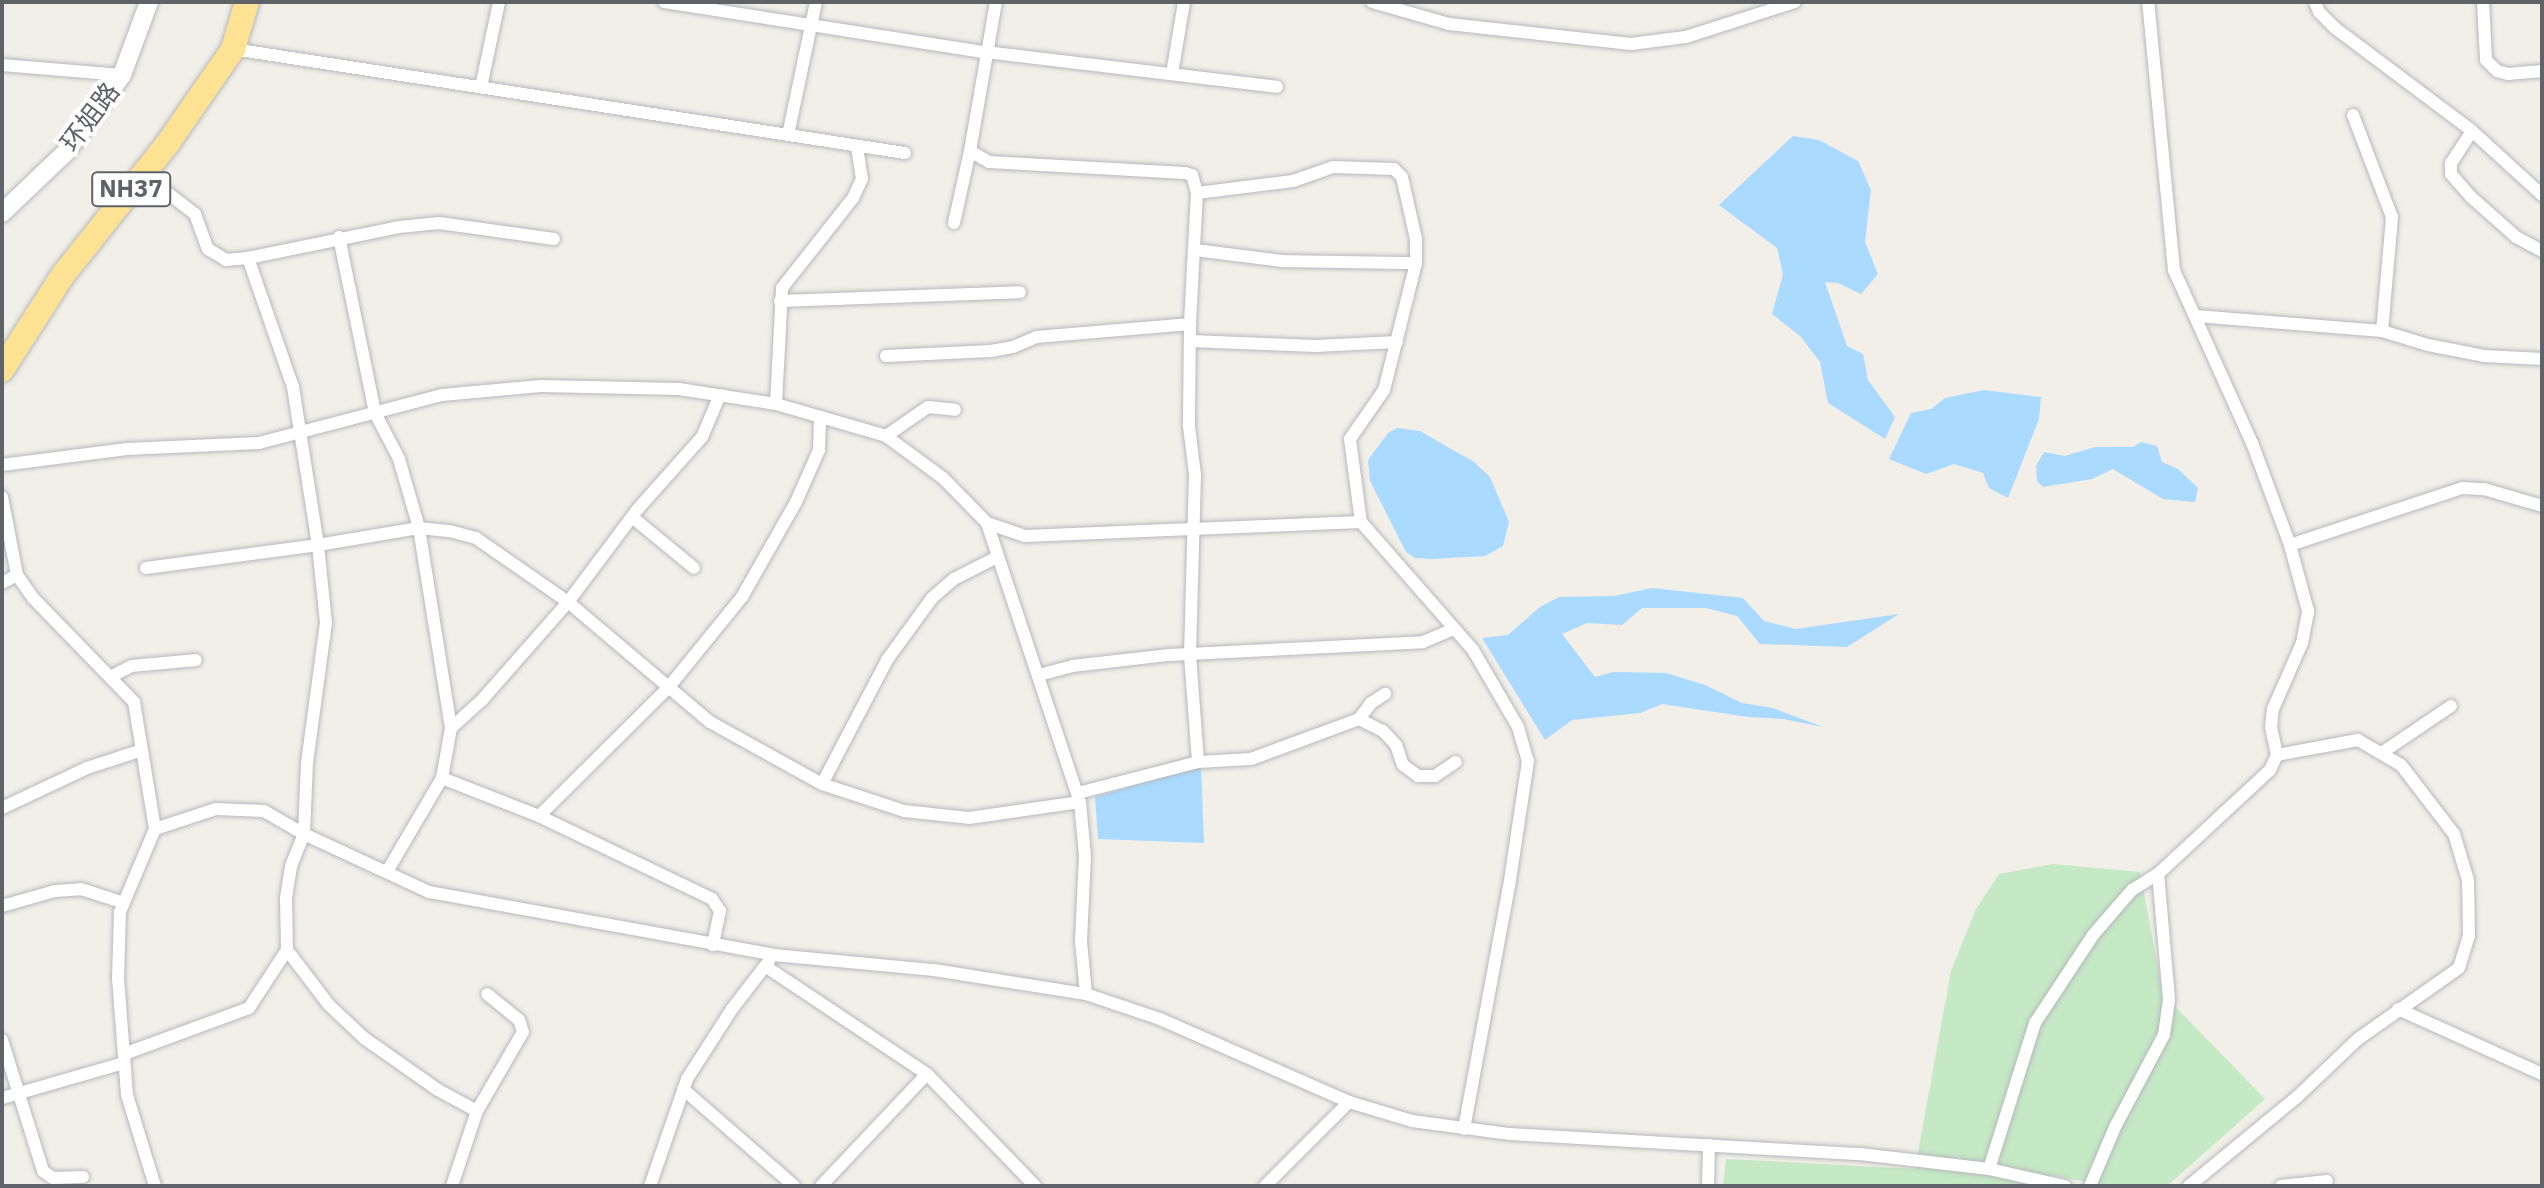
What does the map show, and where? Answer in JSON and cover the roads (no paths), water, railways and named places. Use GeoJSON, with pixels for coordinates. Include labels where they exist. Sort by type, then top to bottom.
{"type":"FeatureCollection","features":[{"type":"Feature","properties":{"kind":"highway","name":"NH37"},"geometry":{"type":"LineString","coordinates":[[2,370],[63,275],[143,174],[233,49],[247,2]]}},
{"type":"Feature","properties":{"kind":"street","name":"环姐路"},"geometry":{"type":"LineString","coordinates":[[2,213],[66,152],[122,75],[149,2]]}},
{"type":"Feature","properties":{"kind":"street"},"geometry":{"type":"LineString","coordinates":[[481,87],[499,2]]}},
{"type":"Feature","properties":{"kind":"street"},"geometry":{"type":"LineString","coordinates":[[664,2],[985,52],[1277,87]]}},
{"type":"Feature","properties":{"kind":"street"},"geometry":{"type":"LineString","coordinates":[[788,135],[816,2]]}},
{"type":"Feature","properties":{"kind":"street"},"geometry":{"type":"LineString","coordinates":[[954,223],[996,2]]}},
{"type":"Feature","properties":{"kind":"street"},"geometry":{"type":"LineString","coordinates":[[1172,74],[1184,2]]}},
{"type":"Feature","properties":{"kind":"street"},"geometry":{"type":"LineString","coordinates":[[1372,2],[1449,24],[1631,44],[1686,37],[1795,2]]}},
{"type":"Feature","properties":{"kind":"street"},"geometry":{"type":"LineString","coordinates":[[1989,1169],[2035,1023],[2093,935],[2132,890],[2158,874],[2270,770],[2277,755],[2271,727],[2273,709],[2302,643],[2308,611],[2290,545],[2252,443],[2174,270],[2148,2]]}},
{"type":"Feature","properties":{"kind":"street"},"geometry":{"type":"LineString","coordinates":[[2315,2],[2319,12],[2335,28],[2472,131],[2542,195]]}},
{"type":"Feature","properties":{"kind":"street"},"geometry":{"type":"LineString","coordinates":[[2483,2],[2486,60],[2497,71],[2508,74],[2542,71]]}},
{"type":"Feature","properties":{"kind":"street"},"geometry":{"type":"LineString","coordinates":[[233,49],[905,153]]}},
{"type":"Feature","properties":{"kind":"street"},"geometry":{"type":"LineString","coordinates":[[2,65],[122,75]]}},
{"type":"Feature","properties":{"kind":"street"},"geometry":{"type":"LineString","coordinates":[[2353,115],[2392,217],[2382,331]]}},
{"type":"Feature","properties":{"kind":"street"},"geometry":{"type":"LineString","coordinates":[[2472,131],[2451,163],[2451,174],[2471,197],[2516,237],[2542,251]]}},
{"type":"Feature","properties":{"kind":"street"},"geometry":{"type":"LineString","coordinates":[[776,404],[780,301],[788,276],[853,198],[862,179],[857,146]]}},
{"type":"Feature","properties":{"kind":"street"},"geometry":{"type":"LineString","coordinates":[[970,151],[989,162],[1192,175],[1197,193],[1190,324],[1195,529],[1190,655],[1198,762]]}},
{"type":"Feature","properties":{"kind":"street"},"geometry":{"type":"LineString","coordinates":[[1197,193],[1293,181],[1333,167],[1394,169],[1402,177],[1416,239],[1416,263],[1384,390],[1350,439],[1361,522],[1473,650],[1518,727],[1528,761],[1464,1129]]}},
{"type":"Feature","properties":{"kind":"street"},"geometry":{"type":"LineString","coordinates":[[143,174],[195,214],[208,249],[226,260],[248,258],[339,237],[439,223],[554,239]]}},
{"type":"Feature","properties":{"kind":"street"},"geometry":{"type":"LineString","coordinates":[[339,237],[375,413],[399,459],[419,528],[451,728],[442,778],[388,870]]}},
{"type":"Feature","properties":{"kind":"street"},"geometry":{"type":"LineString","coordinates":[[1195,250],[1282,261],[1416,263]]}},
{"type":"Feature","properties":{"kind":"street"},"geometry":{"type":"LineString","coordinates":[[2,1098],[124,1058],[249,1008],[287,950],[286,898],[291,866],[304,834],[307,763],[326,623],[318,545],[293,387],[248,258]]}},
{"type":"Feature","properties":{"kind":"street"},"geometry":{"type":"LineString","coordinates":[[780,301],[1020,292]]}},
{"type":"Feature","properties":{"kind":"street"},"geometry":{"type":"LineString","coordinates":[[2196,316],[2382,331],[2428,345],[2484,356],[2542,359]]}},
{"type":"Feature","properties":{"kind":"street"},"geometry":{"type":"LineString","coordinates":[[886,356],[991,351],[1013,347],[1036,337],[1190,324]]}},
{"type":"Feature","properties":{"kind":"street"},"geometry":{"type":"LineString","coordinates":[[1190,341],[1316,346],[1397,342]]}},
{"type":"Feature","properties":{"kind":"street"},"geometry":{"type":"LineString","coordinates":[[2,465],[127,449],[259,443],[442,395],[541,386],[679,389],[776,404],[886,436],[943,478],[987,523],[1025,536],[1361,522]]}},
{"type":"Feature","properties":{"kind":"street"},"geometry":{"type":"LineString","coordinates":[[451,728],[482,700],[568,602],[632,517],[702,437],[720,395]]}},
{"type":"Feature","properties":{"kind":"street"},"geometry":{"type":"LineString","coordinates":[[886,436],[928,407],[955,410]]}},
{"type":"Feature","properties":{"kind":"street"},"geometry":{"type":"LineString","coordinates":[[539,816],[668,688],[742,597],[766,557],[819,450],[820,417]]}},
{"type":"Feature","properties":{"kind":"street"},"geometry":{"type":"LineString","coordinates":[[2290,545],[2462,488],[2484,489],[2542,506]]}},
{"type":"Feature","properties":{"kind":"street"},"geometry":{"type":"LineString","coordinates":[[2,497],[17,575],[33,598],[134,702],[155,829],[120,912],[118,978],[127,1095],[155,1186]]}},
{"type":"Feature","properties":{"kind":"street"},"geometry":{"type":"LineString","coordinates":[[632,517],[694,568]]}},
{"type":"Feature","properties":{"kind":"street"},"geometry":{"type":"LineString","coordinates":[[987,523],[1079,797],[1085,856],[1081,941],[1086,994]]}},
{"type":"Feature","properties":{"kind":"street"},"geometry":{"type":"LineString","coordinates":[[146,568],[419,528],[476,538],[568,602],[710,722],[822,784],[904,811],[969,818],[1079,797],[1198,762],[1251,759],[1359,719],[1371,703],[1385,694]]}},
{"type":"Feature","properties":{"kind":"street"},"geometry":{"type":"LineString","coordinates":[[822,784],[887,660],[932,598],[954,579],[997,557]]}},
{"type":"Feature","properties":{"kind":"street"},"geometry":{"type":"LineString","coordinates":[[2,583],[17,575]]}},
{"type":"Feature","properties":{"kind":"street"},"geometry":{"type":"LineString","coordinates":[[1039,675],[1072,666],[1190,655],[1399,645],[1423,642],[1454,629]]}},
{"type":"Feature","properties":{"kind":"street"},"geometry":{"type":"LineString","coordinates":[[112,676],[132,666],[196,660]]}},
{"type":"Feature","properties":{"kind":"street"},"geometry":{"type":"LineString","coordinates":[[2383,752],[2451,706]]}},
{"type":"Feature","properties":{"kind":"street"},"geometry":{"type":"LineString","coordinates":[[1359,719],[1383,731],[1396,745],[1403,765],[1418,776],[1435,776],[1456,762]]}},
{"type":"Feature","properties":{"kind":"street"},"geometry":{"type":"LineString","coordinates":[[2189,1186],[2297,1097],[2358,1039],[2459,968],[2469,936],[2468,880],[2454,834],[2401,765],[2358,740],[2277,755]]}},
{"type":"Feature","properties":{"kind":"street"},"geometry":{"type":"LineString","coordinates":[[2,808],[87,768],[142,750]]}},
{"type":"Feature","properties":{"kind":"street"},"geometry":{"type":"LineString","coordinates":[[442,778],[539,816],[712,899],[720,911],[713,945]]}},
{"type":"Feature","properties":{"kind":"street"},"geometry":{"type":"LineString","coordinates":[[155,829],[216,809],[241,807],[264,811],[304,834],[388,870],[429,892],[774,955],[934,970],[1086,994],[1160,1019],[1349,1102],[1412,1121],[1464,1129],[1860,1154],[1989,1169],[2057,1185]]}},
{"type":"Feature","properties":{"kind":"street"},"geometry":{"type":"LineString","coordinates":[[2090,1186],[2115,1127],[2164,1035],[2169,999],[2158,874]]}},
{"type":"Feature","properties":{"kind":"street"},"geometry":{"type":"LineString","coordinates":[[2,906],[55,891],[81,889],[124,903]]}},
{"type":"Feature","properties":{"kind":"street"},"geometry":{"type":"LineString","coordinates":[[287,950],[329,1005],[364,1038],[438,1090],[477,1111]]}},
{"type":"Feature","properties":{"kind":"street"},"geometry":{"type":"LineString","coordinates":[[650,1186],[683,1089],[705,1049],[774,955]]}},
{"type":"Feature","properties":{"kind":"street"},"geometry":{"type":"LineString","coordinates":[[765,966],[927,1074],[1035,1186]]}},
{"type":"Feature","properties":{"kind":"street"},"geometry":{"type":"LineString","coordinates":[[452,1186],[477,1111],[523,1032],[519,1020],[487,994]]}},
{"type":"Feature","properties":{"kind":"street"},"geometry":{"type":"LineString","coordinates":[[2398,1009],[2542,1074]]}},
{"type":"Feature","properties":{"kind":"street"},"geometry":{"type":"LineString","coordinates":[[2,1040],[16,1094],[45,1175],[83,1177]]}},
{"type":"Feature","properties":{"kind":"street"},"geometry":{"type":"LineString","coordinates":[[821,1186],[927,1074]]}},
{"type":"Feature","properties":{"kind":"street"},"geometry":{"type":"LineString","coordinates":[[683,1089],[794,1186]]}},
{"type":"Feature","properties":{"kind":"street"},"geometry":{"type":"LineString","coordinates":[[1265,1186],[1349,1102]]}},
{"type":"Feature","properties":{"kind":"street"},"geometry":{"type":"LineString","coordinates":[[1708,1186],[1709,1145]]}},
{"type":"Feature","properties":{"kind":"street"},"geometry":{"type":"LineString","coordinates":[[2281,1186],[2327,1181]]}},
{"type":"Feature","properties":{"kind":"water"},"geometry":{"type":"Polygon","coordinates":[[[1793,136],[1819,140],[1858,161],[1871,190],[1865,242],[1878,274],[1861,294],[1838,283],[1825,282],[1847,346],[1863,354],[1868,380],[1895,417],[1885,439],[1828,403],[1820,362],[1800,336],[1772,314],[1783,274],[1777,248],[1719,205],[1793,136]]]}},
{"type":"Feature","properties":{"kind":"water"},"geometry":{"type":"Polygon","coordinates":[[[1984,390],[2041,397],[2039,419],[2008,498],[1989,488],[1983,473],[1954,464],[1926,474],[1889,459],[1911,413],[1931,409],[1945,398],[1984,390]]]}},
{"type":"Feature","properties":{"kind":"water"},"geometry":{"type":"Polygon","coordinates":[[[1397,428],[1420,431],[1474,462],[1490,477],[1509,522],[1503,546],[1485,556],[1432,559],[1415,558],[1406,552],[1370,481],[1368,460],[1388,433],[1397,428]]]}},
{"type":"Feature","properties":{"kind":"water"},"geometry":{"type":"Polygon","coordinates":[[[2141,442],[2157,446],[2162,462],[2178,469],[2198,488],[2195,502],[2163,499],[2113,469],[2092,479],[2043,487],[2037,481],[2036,466],[2044,452],[2065,456],[2095,447],[2133,447],[2141,442]]]}},
{"type":"Feature","properties":{"kind":"water"},"geometry":{"type":"Polygon","coordinates":[[[1652,588],[1743,598],[1764,621],[1796,629],[1899,614],[1847,647],[1760,644],[1737,616],[1706,608],[1642,608],[1622,625],[1587,623],[1562,634],[1595,677],[1613,672],[1666,673],[1705,685],[1742,703],[1773,708],[1823,727],[1662,704],[1640,713],[1572,720],[1545,740],[1482,638],[1508,635],[1540,607],[1559,597],[1614,596],[1652,588]]]}},
{"type":"Feature","properties":{"kind":"water"},"geometry":{"type":"Polygon","coordinates":[[[1201,766],[1204,843],[1098,839],[1095,797],[1201,766]]]}}]}
